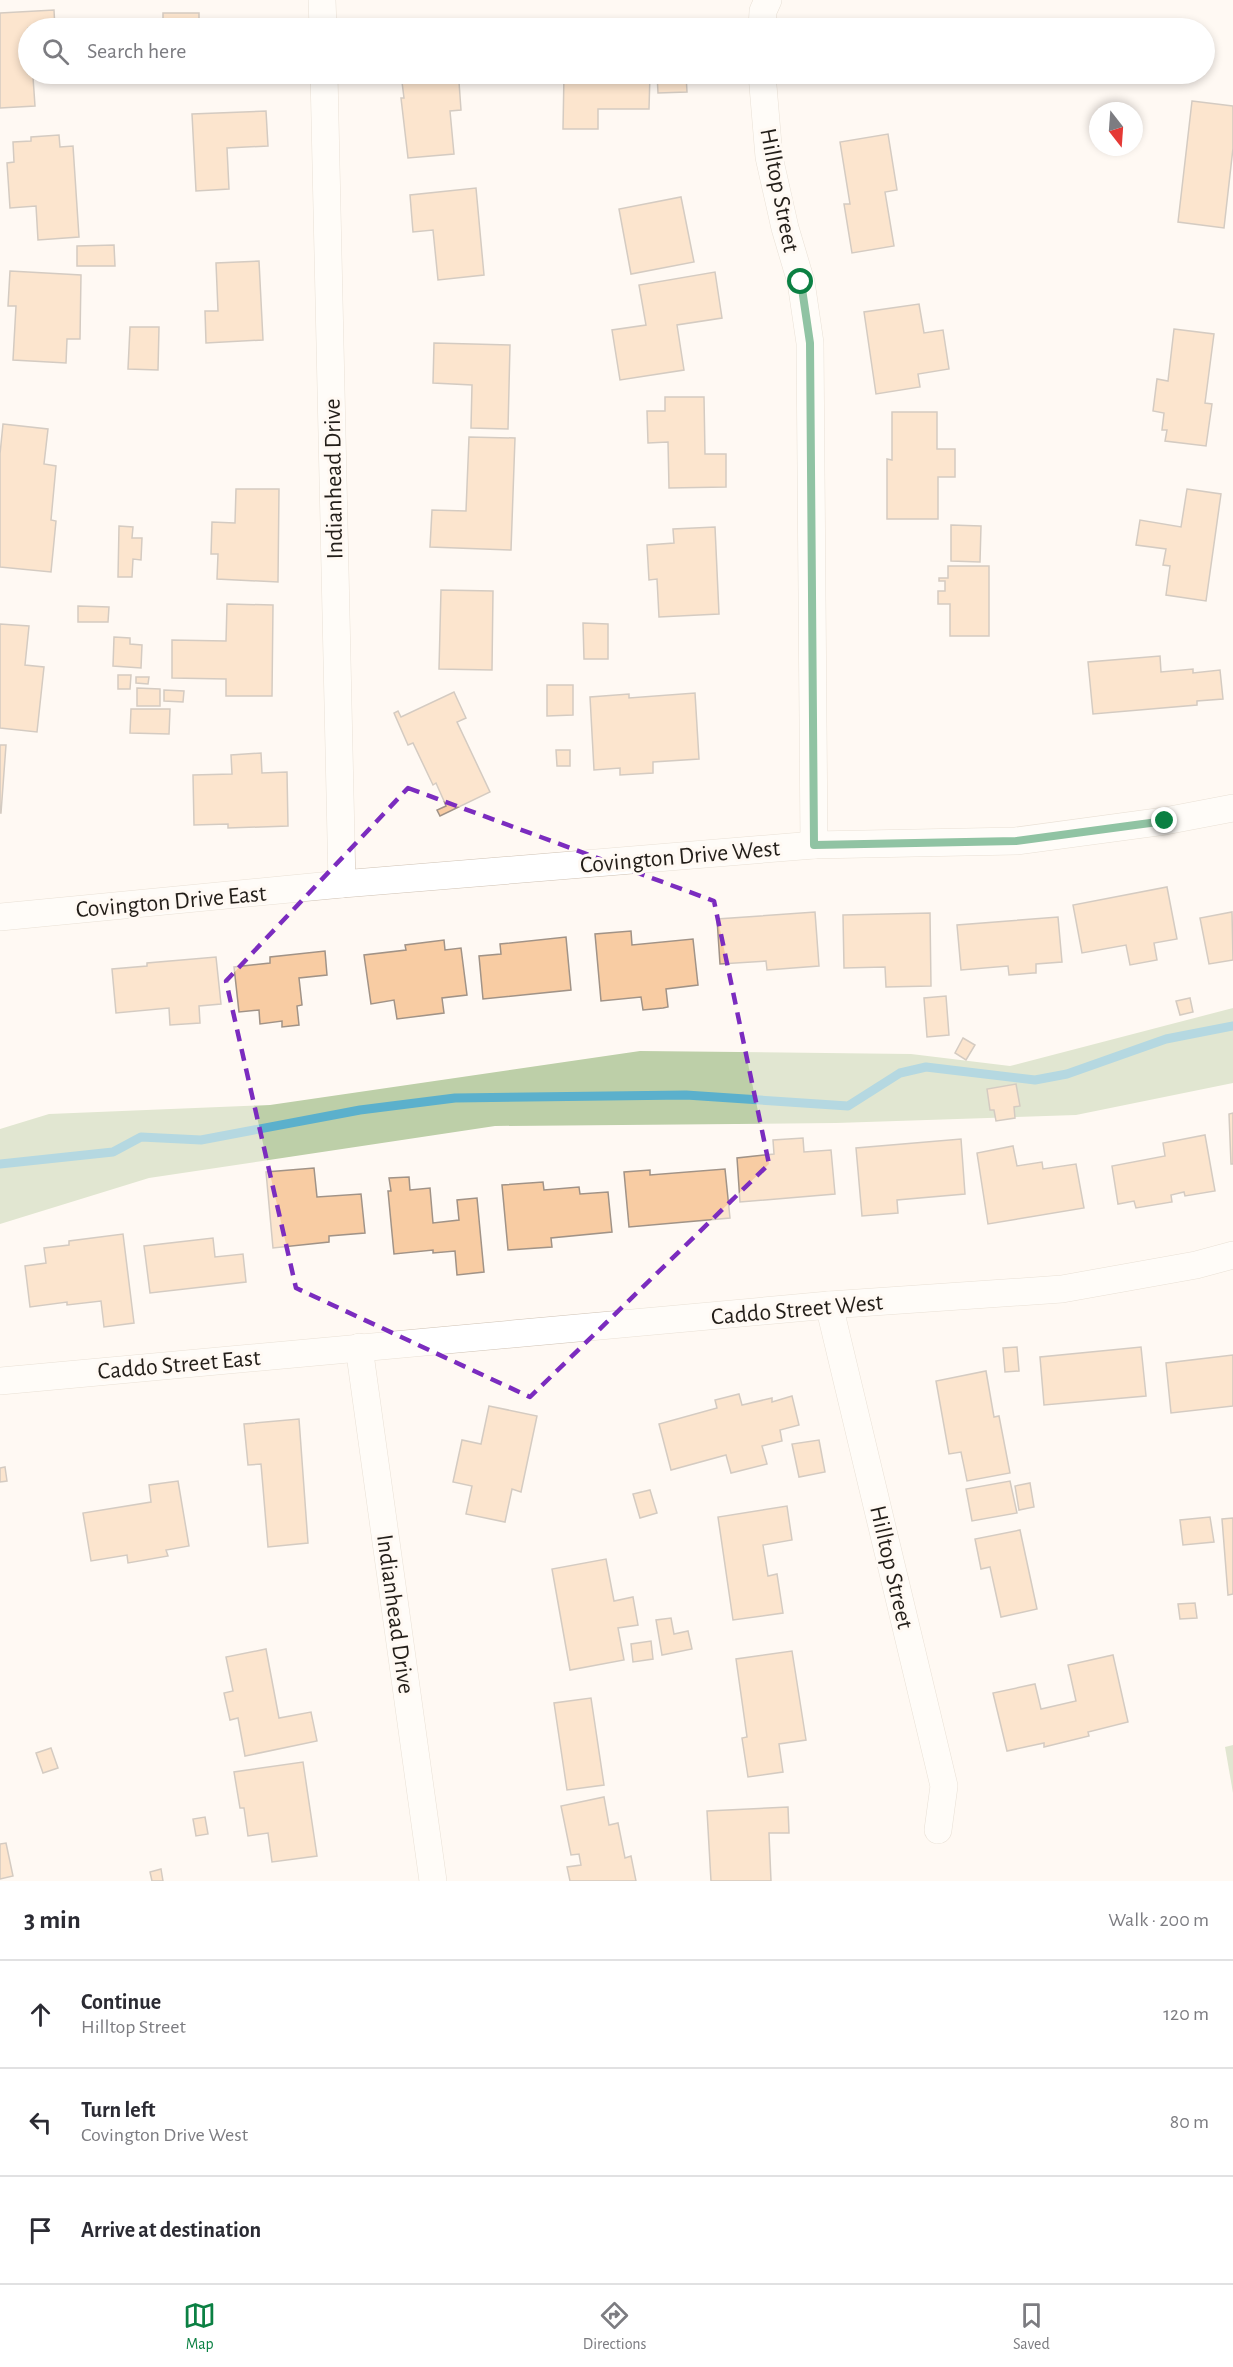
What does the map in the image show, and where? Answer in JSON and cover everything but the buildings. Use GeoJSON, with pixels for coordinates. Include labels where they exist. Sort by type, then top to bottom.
{"type":"FeatureCollection","features":[{"type":"Feature","properties":{"kind":"street"},"geometry":{"type":"LineString","coordinates":[[322,0],[323,18]]}},
{"type":"Feature","properties":{"kind":"street"},"geometry":{"type":"LineString","coordinates":[[763,18],[768,0]]}},
{"type":"Feature","properties":{"kind":"street","name":"Indianhead Drive"},"geometry":{"type":"LineString","coordinates":[[324,84],[342,884]]}},
{"type":"Feature","properties":{"kind":"street","name":"Hilltop Street"},"geometry":{"type":"LineString","coordinates":[[763,84],[769,157],[782,217],[801,282],[810,343],[814,845]]}},
{"type":"Feature","properties":{"kind":"street","name":"Covington Drive West"},"geometry":{"type":"LineString","coordinates":[[342,884],[814,845],[1016,841],[1165,821],[1233,808]]}},
{"type":"Feature","properties":{"kind":"street","name":"Covington Drive East"},"geometry":{"type":"LineString","coordinates":[[0,917],[342,884]]}},
{"type":"Feature","properties":{"kind":"street","name":"Caddo Street West"},"geometry":{"type":"LineString","coordinates":[[359,1347],[829,1305],[1062,1289],[1196,1265],[1233,1255]]}},
{"type":"Feature","properties":{"kind":"street","name":"Hilltop Street"},"geometry":{"type":"LineString","coordinates":[[829,1305],[944,1786],[938,1830]]}},
{"type":"Feature","properties":{"kind":"street","name":"Indianhead Drive"},"geometry":{"type":"LineString","coordinates":[[359,1347],[433,1881]]}},
{"type":"Feature","properties":{"kind":"street","name":"Caddo Street East"},"geometry":{"type":"LineString","coordinates":[[0,1382],[359,1347]]}},
{"type":"Feature","properties":{"kind":"highlighted area"},"geometry":{"type":"Polygon","coordinates":[[[408,788],[714,901],[769,1164],[530,1397],[296,1288],[226,981],[408,788]]]}},
{"type":"Feature","properties":{"kind":"green space"},"geometry":{"type":"Polygon","coordinates":[[[1233,1008],[1233,1083],[1076,1115],[836,1123],[495,1126],[149,1178],[0,1224],[0,1129],[49,1114],[270,1105],[640,1051],[911,1054],[1010,1066],[1233,1008]]]}},
{"type":"Feature","properties":{"kind":"green space"},"geometry":{"type":"Polygon","coordinates":[[[1233,1745],[1233,1793],[1225,1747],[1233,1745]]]}},
{"type":"Feature","properties":{"kind":"waterway"},"geometry":{"type":"LineString","coordinates":[[0,1164],[113,1152],[141,1137],[201,1140],[360,1110],[455,1098],[686,1095],[848,1106],[900,1073],[926,1067],[1035,1080],[1067,1074],[1166,1039],[1233,1026]]}},
{"type":"Feature","properties":{"kind":"route"},"geometry":{"type":"LineString","coordinates":[[801,282],[810,343],[814,845],[1016,841],[1165,821]]}}]}
